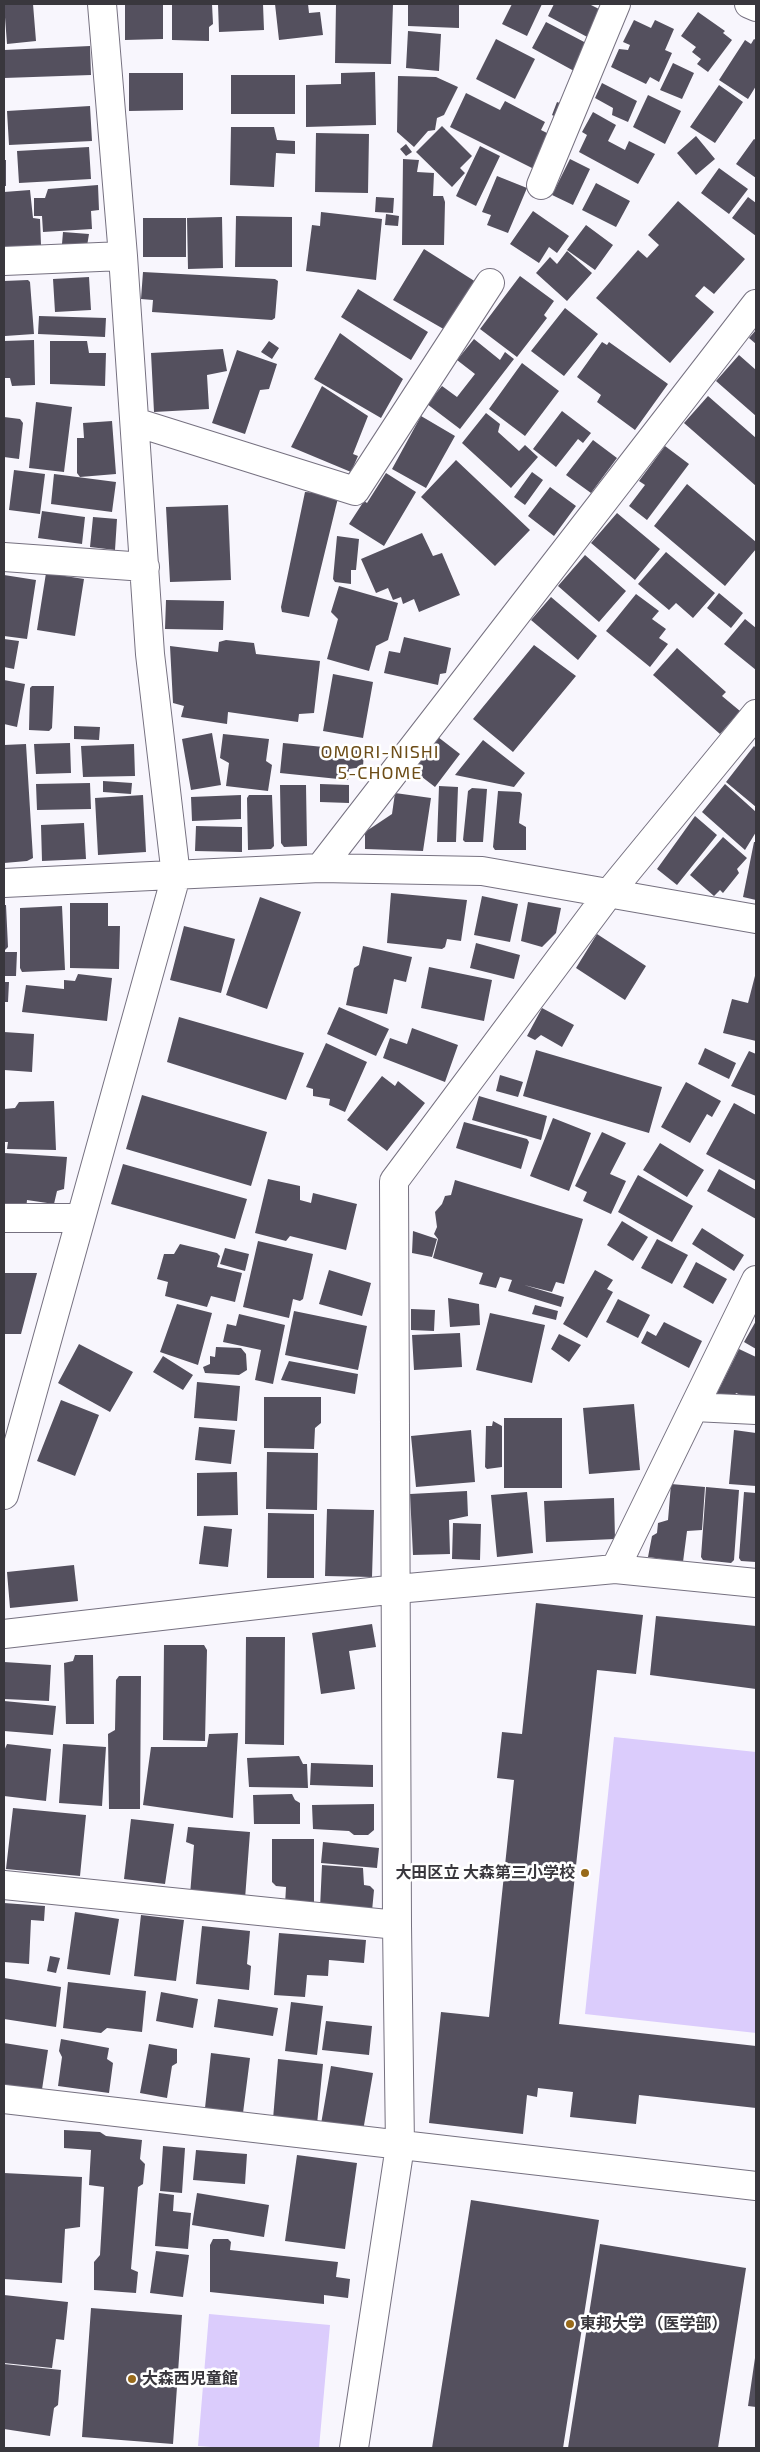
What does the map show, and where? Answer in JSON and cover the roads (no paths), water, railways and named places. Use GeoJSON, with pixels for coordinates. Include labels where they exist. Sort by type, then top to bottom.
{"type":"FeatureCollection","features":[{"type":"Feature","properties":{"kind":"street"},"geometry":{"type":"LineString","coordinates":[[4,1495],[176,876],[150,654],[124,256],[102,4]]}},
{"type":"Feature","properties":{"kind":"street"},"geometry":{"type":"LineString","coordinates":[[541,185],[616,4]]}},
{"type":"Feature","properties":{"kind":"street"},"geometry":{"type":"LineString","coordinates":[[749,4],[756,7]]}},
{"type":"Feature","properties":{"kind":"street"},"geometry":{"type":"LineString","coordinates":[[4,261],[124,256]]}},
{"type":"Feature","properties":{"kind":"street"},"geometry":{"type":"LineString","coordinates":[[135,422],[355,491],[490,282]]}},
{"type":"Feature","properties":{"kind":"street"},"geometry":{"type":"LineString","coordinates":[[320,868],[756,304]]}},
{"type":"Feature","properties":{"kind":"street"},"geometry":{"type":"LineString","coordinates":[[4,557],[145,567]]}},
{"type":"Feature","properties":{"kind":"street"},"geometry":{"type":"LineString","coordinates":[[354,2448],[400,2146],[397,1925],[394,1181],[609,893],[756,714]]}},
{"type":"Feature","properties":{"kind":"street"},"geometry":{"type":"LineString","coordinates":[[4,883],[320,868],[482,871],[756,919]]}},
{"type":"Feature","properties":{"kind":"street"},"geometry":{"type":"LineString","coordinates":[[4,1218],[81,1218]]}},
{"type":"Feature","properties":{"kind":"street"},"geometry":{"type":"LineString","coordinates":[[614,1569],[756,1280]]}},
{"type":"Feature","properties":{"kind":"street"},"geometry":{"type":"LineString","coordinates":[[694,1407],[756,1410]]}},
{"type":"Feature","properties":{"kind":"street"},"geometry":{"type":"LineString","coordinates":[[4,1634],[397,1589],[614,1569],[756,1583]]}},
{"type":"Feature","properties":{"kind":"street"},"geometry":{"type":"LineString","coordinates":[[4,1885],[397,1925]]}},
{"type":"Feature","properties":{"kind":"street"},"geometry":{"type":"LineString","coordinates":[[4,2099],[756,2186]]}},
{"type":"Feature","properties":{"kind":"place","name":"大田区立 大森第三小学校"},"geometry":{"type":"Point","coordinates":[585,1873]}},
{"type":"Feature","properties":{"kind":"place","name":"東邦大学 （医学部）"},"geometry":{"type":"Point","coordinates":[570,2324]}},
{"type":"Feature","properties":{"kind":"place","name":"大森西児童館"},"geometry":{"type":"Point","coordinates":[132,2379]}},
{"type":"Feature","properties":{"kind":"district","name":"OMORI-NISHI 5-CHOME"},"geometry":{"type":"Point","coordinates":[380,762]}}]}
